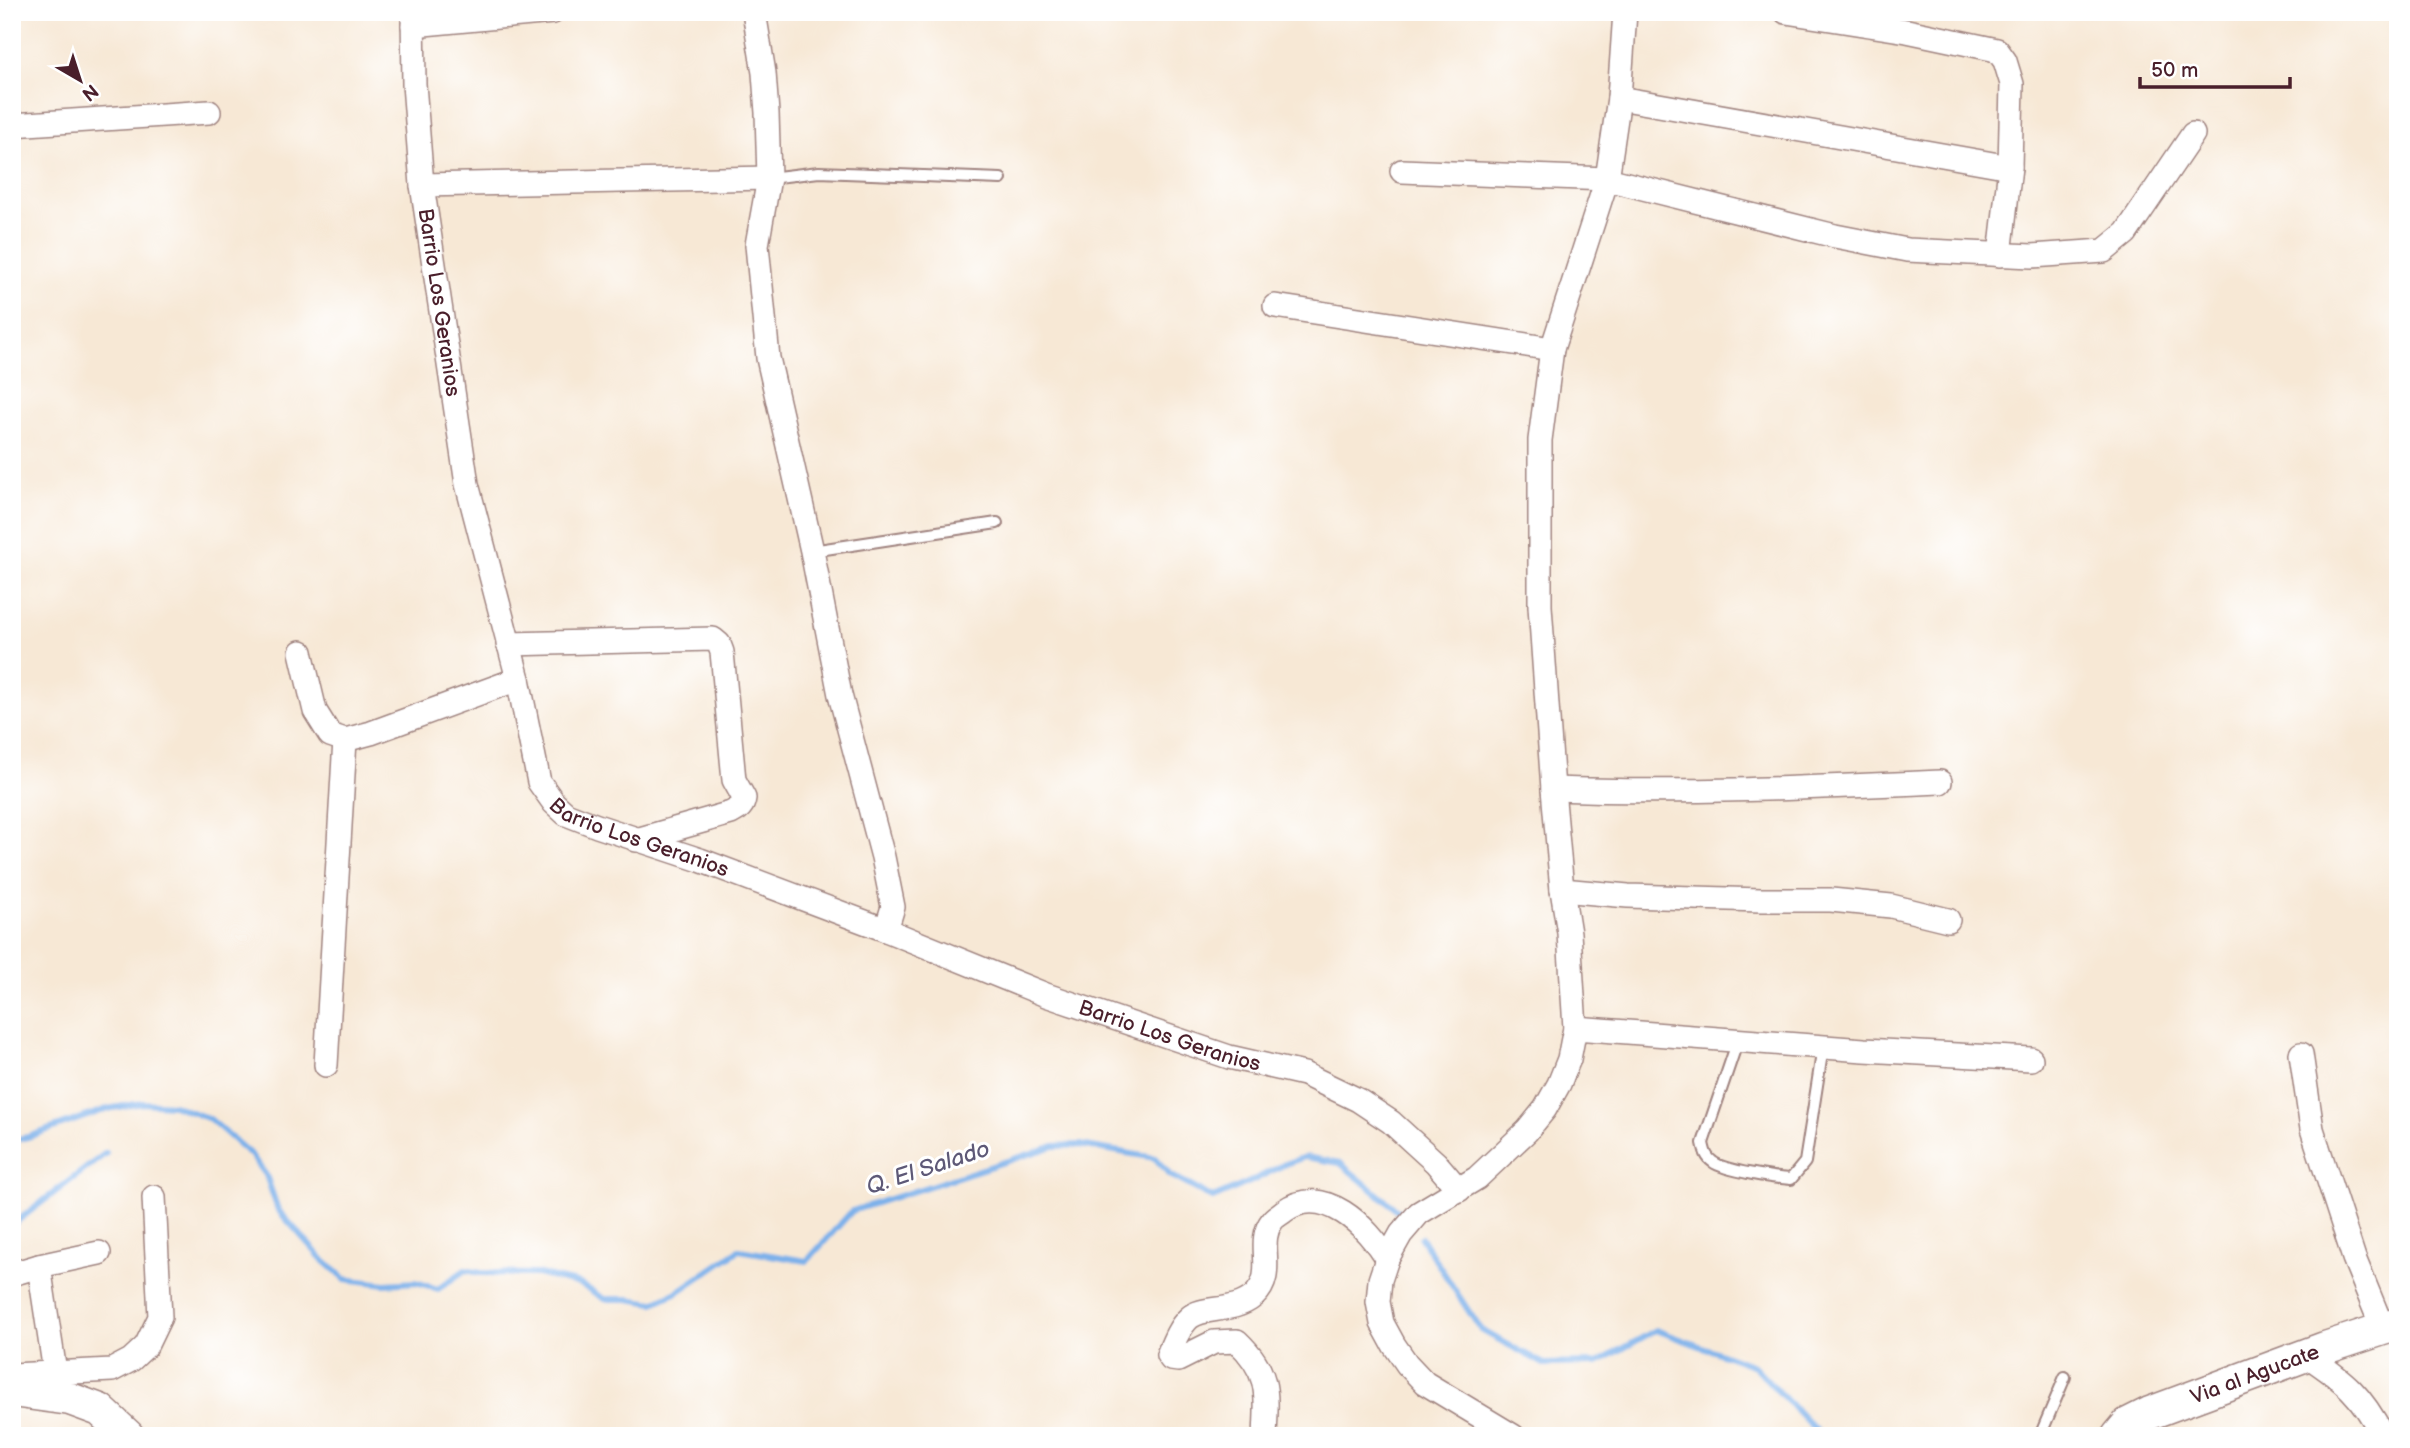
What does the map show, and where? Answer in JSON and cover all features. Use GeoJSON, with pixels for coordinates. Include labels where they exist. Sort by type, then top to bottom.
{"type":"FeatureCollection","features":[{"type":"Feature","properties":{"kind":"street"},"geometry":{"type":"LineString","coordinates":[[413,19],[553,12]]}},
{"type":"Feature","properties":{"kind":"street"},"geometry":{"type":"LineString","coordinates":[[754,12],[764,73],[769,178],[757,245],[768,358],[812,551],[841,695],[883,857],[893,907],[886,930]]}},
{"type":"Feature","properties":{"kind":"street"},"geometry":{"type":"LineString","coordinates":[[1513,1436],[1426,1383],[1407,1364],[1382,1323],[1378,1302],[1380,1280],[1387,1259],[1401,1234],[1419,1213],[1477,1178],[1527,1131],[1545,1110],[1569,1059],[1575,1028],[1569,933],[1562,890],[1553,789],[1540,606],[1540,440],[1552,349],[1607,179],[1619,98],[1625,12]]}},
{"type":"Feature","properties":{"kind":"street"},"geometry":{"type":"LineString","coordinates":[[1786,12],[1907,31],[1997,50],[2005,61],[2012,84],[2010,167],[2000,255]]}},
{"type":"Feature","properties":{"kind":"street","name":"Barrio Los Geranios"},"geometry":{"type":"LineString","coordinates":[[413,19],[414,85],[422,185],[467,484],[518,680],[539,782],[554,803],[566,814],[886,930],[1046,995],[1229,1057],[1304,1074],[1358,1100],[1391,1122],[1411,1138],[1459,1190]]}},
{"type":"Feature","properties":{"kind":"street"},"geometry":{"type":"LineString","coordinates":[[1619,98],[2010,167]]}},
{"type":"Feature","properties":{"kind":"street"},"geometry":{"type":"LineString","coordinates":[[12,125],[209,112]]}},
{"type":"Feature","properties":{"kind":"street"},"geometry":{"type":"LineString","coordinates":[[1402,171],[1607,179],[1835,236],[1907,250],[2032,256],[2104,251],[2126,233],[2193,134]]}},
{"type":"Feature","properties":{"kind":"street"},"geometry":{"type":"LineString","coordinates":[[422,185],[769,178]]}},
{"type":"Feature","properties":{"kind":"street"},"geometry":{"type":"LineString","coordinates":[[1275,306],[1552,349]]}},
{"type":"Feature","properties":{"kind":"street"},"geometry":{"type":"LineString","coordinates":[[508,644],[713,639],[719,643],[734,780],[744,798],[743,803],[731,813],[636,840]]}},
{"type":"Feature","properties":{"kind":"street"},"geometry":{"type":"LineString","coordinates":[[301,652],[315,711],[330,735],[345,740],[518,680]]}},
{"type":"Feature","properties":{"kind":"street"},"geometry":{"type":"LineString","coordinates":[[326,1065],[345,740]]}},
{"type":"Feature","properties":{"kind":"street"},"geometry":{"type":"LineString","coordinates":[[1553,789],[1768,790],[1940,782]]}},
{"type":"Feature","properties":{"kind":"street"},"geometry":{"type":"LineString","coordinates":[[1562,890],[1628,896],[1761,901],[1831,900],[1891,906],[1948,920]]}},
{"type":"Feature","properties":{"kind":"street"},"geometry":{"type":"LineString","coordinates":[[1575,1028],[1823,1047],[2031,1059]]}},
{"type":"Feature","properties":{"kind":"street"},"geometry":{"type":"LineString","coordinates":[[2301,1054],[2312,1129],[2354,1258],[2390,1326]]}},
{"type":"Feature","properties":{"kind":"street"},"geometry":{"type":"LineString","coordinates":[[12,1375],[112,1370],[131,1360],[146,1346],[160,1317],[154,1197]]}},
{"type":"Feature","properties":{"kind":"street"},"geometry":{"type":"LineString","coordinates":[[1265,1436],[1266,1380],[1248,1351],[1237,1341],[1214,1342],[1178,1360],[1171,1359],[1168,1355],[1190,1317],[1202,1311],[1232,1308],[1251,1298],[1263,1286],[1267,1265],[1266,1237],[1272,1220],[1293,1204],[1323,1202],[1348,1215],[1376,1240],[1387,1259]]}},
{"type":"Feature","properties":{"kind":"street"},"geometry":{"type":"LineString","coordinates":[[12,1274],[99,1254]]}},
{"type":"Feature","properties":{"kind":"street"},"geometry":{"type":"LineString","coordinates":[[39,1266],[55,1372]]}},
{"type":"Feature","properties":{"kind":"street","name":"Via al Agucate"},"geometry":{"type":"LineString","coordinates":[[2118,1436],[2128,1424],[2150,1413],[2390,1326]]}},
{"type":"Feature","properties":{"kind":"street"},"geometry":{"type":"LineString","coordinates":[[2306,1355],[2343,1379],[2370,1410],[2383,1436]]}},
{"type":"Feature","properties":{"kind":"street"},"geometry":{"type":"LineString","coordinates":[[12,1391],[70,1399],[100,1410],[128,1436]]}},
{"type":"Feature","properties":{"kind":"lane"},"geometry":{"type":"LineString","coordinates":[[769,178],[819,172],[1001,179]]}},
{"type":"Feature","properties":{"kind":"lane"},"geometry":{"type":"LineString","coordinates":[[812,551],[998,523]]}},
{"type":"Feature","properties":{"kind":"lane"},"geometry":{"type":"LineString","coordinates":[[1738,1039],[1703,1143],[1706,1156],[1716,1165],[1774,1178],[1791,1179],[1805,1162],[1823,1047]]}},
{"type":"Feature","properties":{"kind":"lane"},"geometry":{"type":"LineString","coordinates":[[2040,1436],[2065,1377]]}},
{"type":"Feature","properties":{"kind":"waterway","name":"Q. El Salado"},"geometry":{"type":"LineString","coordinates":[[12,1140],[28,1137],[107,1109],[142,1103],[173,1105],[210,1119],[251,1155],[266,1175],[278,1210],[321,1258],[345,1279],[385,1284],[416,1282],[438,1289],[465,1270],[481,1273],[538,1274],[580,1284],[605,1299],[654,1303],[679,1291],[739,1250],[807,1261],[852,1211],[1054,1146],[1080,1145],[1155,1158],[1170,1175],[1213,1198],[1305,1157],[1340,1163],[1402,1214]]}},
{"type":"Feature","properties":{"kind":"waterway"},"geometry":{"type":"LineString","coordinates":[[12,1225],[106,1153]]}},
{"type":"Feature","properties":{"kind":"waterway"},"geometry":{"type":"LineString","coordinates":[[1421,1238],[1481,1330],[1544,1364],[1597,1363],[1656,1330],[1754,1366],[1821,1436]]}}]}
